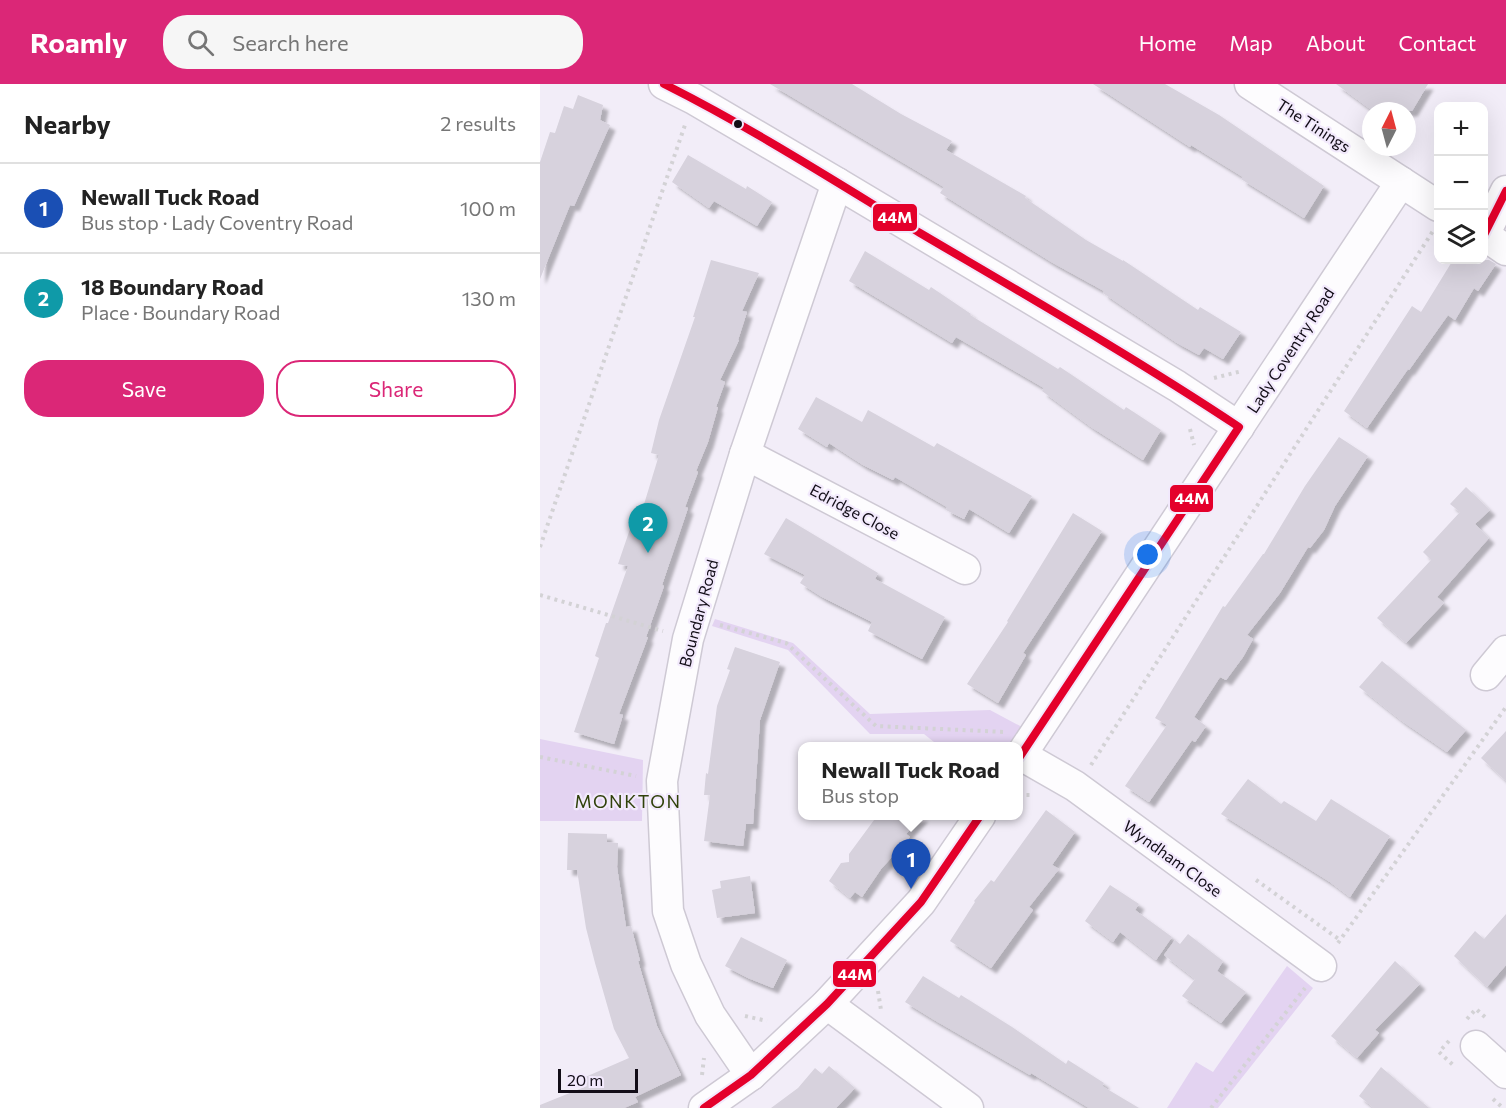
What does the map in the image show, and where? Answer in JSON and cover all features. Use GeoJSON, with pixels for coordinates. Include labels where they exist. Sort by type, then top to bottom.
{"type":"FeatureCollection","features":[{"type":"Feature","properties":{"kind":"street"},"geometry":{"type":"LineString","coordinates":[[664,84],[694,99],[837,183],[1177,386],[1239,427]]}},
{"type":"Feature","properties":{"kind":"street","name":"The Tinings"},"geometry":{"type":"LineString","coordinates":[[1250,84],[1434,203]]}},
{"type":"Feature","properties":{"kind":"street","name":"Lady Coventry Road"},"geometry":{"type":"LineString","coordinates":[[1025,748],[1401,182]]}},
{"type":"Feature","properties":{"kind":"street","name":"Boundary Road"},"geometry":{"type":"LineString","coordinates":[[751,1075],[710,1015],[686,964],[669,911],[662,781],[692,628],[745,454],[837,183]]}},
{"type":"Feature","properties":{"kind":"street"},"geometry":{"type":"LineString","coordinates":[[1488,227],[1506,191]]}},
{"type":"Feature","properties":{"kind":"street"},"geometry":{"type":"LineString","coordinates":[[1488,238],[1506,250]]}},
{"type":"Feature","properties":{"kind":"street","name":"Edridge Close"},"geometry":{"type":"LineString","coordinates":[[745,454],[966,569]]}},
{"type":"Feature","properties":{"kind":"street","name":"Wyndham Close"},"geometry":{"type":"LineString","coordinates":[[1025,748],[1321,966]]}},
{"type":"Feature","properties":{"kind":"street"},"geometry":{"type":"LineString","coordinates":[[702,1096],[751,1075],[827,1004],[921,902],[977,820]]}},
{"type":"Feature","properties":{"kind":"street"},"geometry":{"type":"LineString","coordinates":[[827,1004],[968,1108]]}},
{"type":"Feature","properties":{"kind":"street"},"geometry":{"type":"LineString","coordinates":[[1476,1046],[1506,1074]]}},
{"type":"Feature","properties":{"kind":"path"},"geometry":{"type":"LineString","coordinates":[[540,547],[694,99]]}},
{"type":"Feature","properties":{"kind":"path"},"geometry":{"type":"LineString","coordinates":[[1075,786],[1092,764],[1434,229]]}},
{"type":"Feature","properties":{"kind":"path"},"geometry":{"type":"LineString","coordinates":[[1177,386],[1281,362]]}},
{"type":"Feature","properties":{"kind":"path"},"geometry":{"type":"LineString","coordinates":[[1189,428],[1204,480]]}},
{"type":"Feature","properties":{"kind":"path"},"geometry":{"type":"LineString","coordinates":[[540,596],[692,628],[786,643],[876,726],[984,742]]}},
{"type":"Feature","properties":{"kind":"path"},"geometry":{"type":"LineString","coordinates":[[1211,1108],[1321,966],[1506,706]]}},
{"type":"Feature","properties":{"kind":"path"},"geometry":{"type":"LineString","coordinates":[[540,757],[662,781]]}},
{"type":"Feature","properties":{"kind":"path"},"geometry":{"type":"LineString","coordinates":[[873,954],[884,1031],[876,1042]]}},
{"type":"Feature","properties":{"kind":"path"},"geometry":{"type":"LineString","coordinates":[[702,1096],[710,1015],[724,1012],[803,1028]]}},
{"type":"Feature","properties":{"kind":"shaded area"},"geometry":{"type":"Polygon","coordinates":[[[715,619],[793,643],[870,714],[990,710],[1022,727],[1012,742],[934,742],[924,734],[870,734],[788,650],[712,626],[715,619]]]}},
{"type":"Feature","properties":{"kind":"shaded area"},"geometry":{"type":"Polygon","coordinates":[[[540,739],[643,760],[642,821],[540,821],[540,739]]]}},
{"type":"Feature","properties":{"kind":"shaded area"},"geometry":{"type":"Polygon","coordinates":[[[1287,966],[1313,988],[1218,1108],[1167,1108],[1196,1062],[1213,1072],[1287,966]]]}},
{"type":"Feature","properties":{"kind":"building"},"geometry":{"type":"Polygon","coordinates":[[[770,84],[852,84],[952,141],[946,150],[1026,196],[1025,198],[1086,240],[1123,260],[1198,310],[1200,307],[1241,332],[1223,359],[1204,348],[1199,355],[1177,343],[1103,293],[1104,291],[1053,263],[940,193],[944,187],[770,84]]]}},
{"type":"Feature","properties":{"kind":"building"},"geometry":{"type":"Polygon","coordinates":[[[1093,84],[1165,84],[1219,115],[1324,186],[1304,218],[1241,179],[1243,177],[1191,145],[1190,147],[1093,84]]]}},
{"type":"Feature","properties":{"kind":"building"},"geometry":{"type":"Polygon","coordinates":[[[1336,84],[1428,84],[1416,104],[1416,102],[1362,103],[1336,84]]]}},
{"type":"Feature","properties":{"kind":"building"},"geometry":{"type":"Polygon","coordinates":[[[578,95],[603,105],[600,120],[610,125],[574,206],[570,205],[540,279],[540,162],[550,132],[555,133],[564,106],[573,109],[578,95]]]}},
{"type":"Feature","properties":{"kind":"building"},"geometry":{"type":"Polygon","coordinates":[[[688,155],[772,202],[757,226],[714,201],[709,208],[672,182],[688,155]]]}},
{"type":"Feature","properties":{"kind":"building"},"geometry":{"type":"Polygon","coordinates":[[[865,251],[929,290],[931,287],[970,315],[1058,369],[1060,367],[1124,410],[1126,407],[1161,430],[1143,460],[1091,427],[1042,391],[1044,388],[956,337],[952,343],[849,281],[865,251]]]}},
{"type":"Feature","properties":{"kind":"building"},"geometry":{"type":"Polygon","coordinates":[[[711,260],[759,273],[742,311],[747,312],[739,340],[720,380],[725,382],[716,407],[718,407],[708,442],[696,471],[698,472],[685,507],[688,508],[662,585],[664,586],[646,637],[648,637],[619,714],[623,715],[614,744],[574,732],[599,658],[595,656],[628,566],[618,564],[630,529],[635,530],[645,501],[659,455],[651,453],[659,420],[695,317],[693,317],[711,260]]]}},
{"type":"Feature","properties":{"kind":"building"},"geometry":{"type":"Polygon","coordinates":[[[1489,260],[1496,264],[1478,291],[1474,288],[1455,320],[1448,315],[1367,428],[1344,411],[1412,306],[1421,312],[1451,264],[1488,264],[1489,260]]]}},
{"type":"Feature","properties":{"kind":"building"},"geometry":{"type":"Polygon","coordinates":[[[816,397],[862,422],[868,410],[934,447],[937,443],[1032,496],[1009,533],[969,509],[964,519],[895,477],[893,480],[863,465],[829,443],[827,447],[798,429],[816,397]]]}},
{"type":"Feature","properties":{"kind":"building"},"geometry":{"type":"Polygon","coordinates":[[[1339,437],[1368,456],[1335,506],[1324,530],[1310,548],[1308,547],[1280,593],[1247,635],[1253,639],[1243,657],[1226,680],[1220,677],[1194,717],[1206,726],[1195,742],[1192,740],[1149,802],[1125,786],[1167,725],[1155,718],[1223,606],[1225,607],[1264,554],[1305,486],[1339,437]]]}},
{"type":"Feature","properties":{"kind":"building"},"geometry":{"type":"Polygon","coordinates":[[[1466,487],[1490,510],[1475,524],[1489,538],[1437,597],[1444,603],[1406,643],[1377,618],[1431,560],[1423,552],[1460,512],[1450,504],[1466,487]]]}},
{"type":"Feature","properties":{"kind":"building"},"geometry":{"type":"Polygon","coordinates":[[[1073,513],[1102,531],[1023,653],[1026,655],[998,703],[967,684],[1008,622],[1073,513]]]}},
{"type":"Feature","properties":{"kind":"building"},"geometry":{"type":"Polygon","coordinates":[[[786,518],[878,573],[875,579],[945,617],[922,659],[868,631],[872,622],[822,597],[800,583],[805,575],[764,554],[786,518]]]}},
{"type":"Feature","properties":{"kind":"building"},"geometry":{"type":"Polygon","coordinates":[[[735,647],[780,662],[760,720],[753,824],[746,824],[743,846],[704,841],[710,795],[704,795],[706,773],[708,774],[717,706],[730,670],[727,669],[735,647]]]}},
{"type":"Feature","properties":{"kind":"building"},"geometry":{"type":"Polygon","coordinates":[[[1382,661],[1466,730],[1447,752],[1402,721],[1359,687],[1382,661]]]}},
{"type":"Feature","properties":{"kind":"building"},"geometry":{"type":"Polygon","coordinates":[[[1506,731],[1506,781],[1481,758],[1506,731]]]}},
{"type":"Feature","properties":{"kind":"building"},"geometry":{"type":"Polygon","coordinates":[[[1248,779],[1281,804],[1284,801],[1316,821],[1331,799],[1390,836],[1350,897],[1221,814],[1248,779]]]}},
{"type":"Feature","properties":{"kind":"building"},"geometry":{"type":"Polygon","coordinates":[[[1046,810],[1075,832],[1052,865],[1059,869],[1029,907],[1033,910],[991,968],[950,941],[974,901],[991,880],[994,882],[1046,810]]]}},
{"type":"Feature","properties":{"kind":"building"},"geometry":{"type":"Polygon","coordinates":[[[874,820],[919,820],[906,834],[910,837],[881,869],[862,897],[855,892],[850,898],[829,881],[841,863],[849,862],[849,854],[874,820]]]}},
{"type":"Feature","properties":{"kind":"building"},"geometry":{"type":"Polygon","coordinates":[[[568,833],[607,834],[607,842],[618,843],[617,867],[626,927],[631,926],[640,961],[638,961],[657,1026],[681,1075],[635,1097],[638,1102],[624,1108],[540,1108],[540,1105],[587,1086],[583,1078],[629,1058],[614,1029],[595,963],[586,928],[577,870],[567,870],[568,833]]]}},
{"type":"Feature","properties":{"kind":"building"},"geometry":{"type":"Polygon","coordinates":[[[750,876],[755,913],[717,918],[712,890],[721,888],[720,881],[750,876]]]}},
{"type":"Feature","properties":{"kind":"building"},"geometry":{"type":"Polygon","coordinates":[[[1110,885],[1139,904],[1135,910],[1172,937],[1156,960],[1120,932],[1113,942],[1085,921],[1110,885]]]}},
{"type":"Feature","properties":{"kind":"building"},"geometry":{"type":"Polygon","coordinates":[[[1506,914],[1506,965],[1487,987],[1454,956],[1475,931],[1484,939],[1506,914]]]}},
{"type":"Feature","properties":{"kind":"building"},"geometry":{"type":"Polygon","coordinates":[[[1188,934],[1223,961],[1217,971],[1246,992],[1221,1023],[1182,996],[1195,979],[1164,955],[1175,940],[1180,944],[1188,934]]]}},
{"type":"Feature","properties":{"kind":"building"},"geometry":{"type":"Polygon","coordinates":[[[741,937],[787,960],[773,988],[725,966],[741,937]]]}},
{"type":"Feature","properties":{"kind":"building"},"geometry":{"type":"Polygon","coordinates":[[[1395,961],[1420,984],[1375,1030],[1379,1033],[1357,1058],[1331,1036],[1395,961]]]}},
{"type":"Feature","properties":{"kind":"building"},"geometry":{"type":"Polygon","coordinates":[[[923,976],[959,998],[961,995],[1066,1064],[1068,1060],[1104,1083],[1102,1086],[1139,1108],[1089,1108],[905,1002],[923,976]]]}},
{"type":"Feature","properties":{"kind":"building"},"geometry":{"type":"Polygon","coordinates":[[[829,1066],[855,1088],[836,1108],[771,1108],[798,1088],[815,1068],[822,1074],[829,1066]]]}},
{"type":"Feature","properties":{"kind":"building"},"geometry":{"type":"Polygon","coordinates":[[[1381,1067],[1429,1108],[1374,1108],[1359,1096],[1381,1067]]]}},
{"type":"Feature","properties":{"kind":"transit line","name":"44M"},"geometry":{"type":"LineString","coordinates":[[664,84],[794,156],[1121,352],[1239,427],[1023,752]]}},
{"type":"Feature","properties":{"kind":"transit line","name":"44M"},"geometry":{"type":"LineString","coordinates":[[1488,227],[1506,191]]}},
{"type":"Feature","properties":{"kind":"transit line","name":"44M"},"geometry":{"type":"LineString","coordinates":[[704,1108],[751,1075],[827,1004],[921,902],[977,820]]}},
{"type":"Feature","properties":{"kind":"place","name":"18 Boundary Road"},"geometry":{"type":"Point","coordinates":[648,553]}},
{"type":"Feature","properties":{"kind":"place","name":"Newall Tuck Road"},"geometry":{"type":"Point","coordinates":[911,889]}},
{"type":"Feature","properties":{"kind":"district","name":"MONKTON"},"geometry":{"type":"Point","coordinates":[628,801]}}]}
